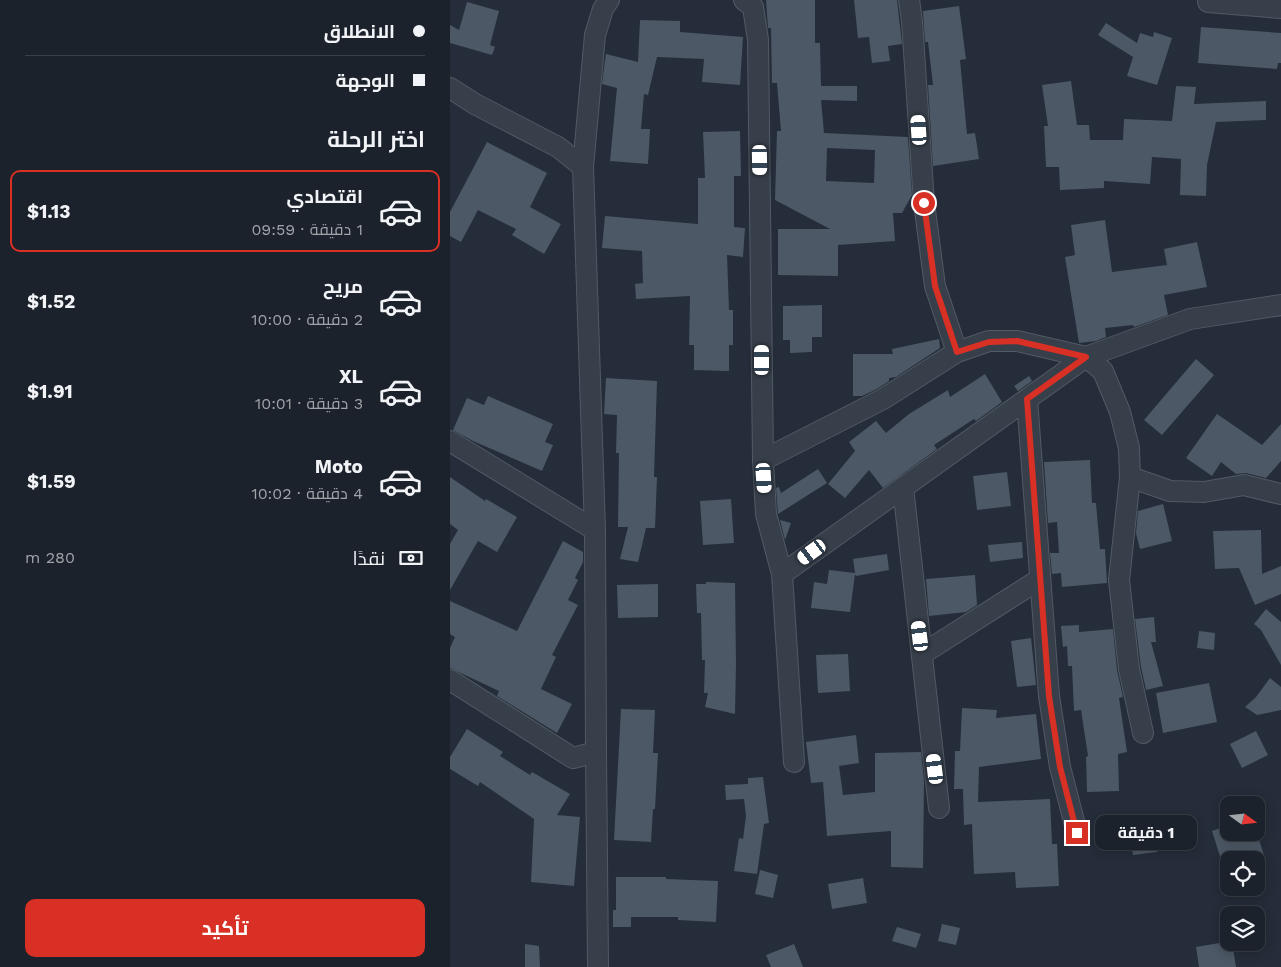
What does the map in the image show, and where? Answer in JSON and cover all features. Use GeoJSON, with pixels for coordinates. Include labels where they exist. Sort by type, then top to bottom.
{"type":"FeatureCollection","features":[{"type":"Feature","properties":{"kind":"street"},"geometry":{"type":"LineString","coordinates":[[598,967],[595,530],[583,167],[595,35],[603,9],[609,0]]}},
{"type":"Feature","properties":{"kind":"street"},"geometry":{"type":"LineString","coordinates":[[744,0],[753,8],[758,40],[762,460],[766,514],[782,574],[794,762]]}},
{"type":"Feature","properties":{"kind":"street"},"geometry":{"type":"LineString","coordinates":[[909,0],[924,203],[935,286],[957,352]]}},
{"type":"Feature","properties":{"kind":"street"},"geometry":{"type":"LineString","coordinates":[[1208,2],[1281,8]]}},
{"type":"Feature","properties":{"kind":"street"},"geometry":{"type":"LineString","coordinates":[[450,88],[475,104],[558,147],[583,167]]}},
{"type":"Feature","properties":{"kind":"street"},"geometry":{"type":"LineString","coordinates":[[782,574],[1086,357],[1190,319],[1281,304]]}},
{"type":"Feature","properties":{"kind":"street"},"geometry":{"type":"LineString","coordinates":[[762,460],[883,399],[957,352],[989,342],[1017,341],[1086,357],[1102,371],[1120,412],[1129,448],[1130,477],[1119,580],[1129,669],[1143,733]]}},
{"type":"Feature","properties":{"kind":"street"},"geometry":{"type":"LineString","coordinates":[[1027,399],[1049,696],[1060,767],[1077,833]]}},
{"type":"Feature","properties":{"kind":"street"},"geometry":{"type":"LineString","coordinates":[[450,442],[595,530]]}},
{"type":"Feature","properties":{"kind":"street"},"geometry":{"type":"LineString","coordinates":[[1130,477],[1170,491],[1204,492],[1244,485],[1281,494]]}},
{"type":"Feature","properties":{"kind":"street"},"geometry":{"type":"LineString","coordinates":[[903,487],[939,808]]}},
{"type":"Feature","properties":{"kind":"street"},"geometry":{"type":"LineString","coordinates":[[922,654],[1040,579]]}},
{"type":"Feature","properties":{"kind":"street"},"geometry":{"type":"LineString","coordinates":[[450,680],[573,758],[596,752]]}},
{"type":"Feature","properties":{"kind":"building"},"geometry":{"type":"Polygon","coordinates":[[[766,0],[815,0],[815,43],[820,43],[821,86],[857,86],[857,101],[821,100],[824,133],[908,137],[912,195],[902,213],[893,213],[895,241],[838,245],[838,276],[778,275],[778,229],[830,229],[775,200],[777,131],[781,131],[777,83],[772,83],[771,28],[768,28],[766,0]],[[827,148],[826,181],[874,183],[875,150],[827,148]]]}},
{"type":"Feature","properties":{"kind":"building"},"geometry":{"type":"Polygon","coordinates":[[[854,0],[897,0],[902,44],[888,46],[890,61],[872,63],[869,37],[858,38],[854,0]]]}},
{"type":"Feature","properties":{"kind":"building"},"geometry":{"type":"Polygon","coordinates":[[[467,2],[499,11],[490,45],[495,47],[492,55],[450,43],[450,25],[459,30],[467,2]]]}},
{"type":"Feature","properties":{"kind":"building"},"geometry":{"type":"Polygon","coordinates":[[[959,6],[966,59],[960,60],[967,134],[975,133],[979,159],[933,166],[928,85],[933,85],[928,42],[925,42],[923,11],[959,6]]]}},
{"type":"Feature","properties":{"kind":"building"},"geometry":{"type":"Polygon","coordinates":[[[640,20],[680,21],[680,32],[743,37],[740,85],[702,82],[704,59],[657,57],[648,95],[644,94],[641,129],[650,129],[648,164],[610,161],[617,88],[602,84],[606,54],[638,62],[640,20]]]}},
{"type":"Feature","properties":{"kind":"building"},"geometry":{"type":"Polygon","coordinates":[[[1106,23],[1137,43],[1140,33],[1153,37],[1154,32],[1172,38],[1157,85],[1127,76],[1133,57],[1098,35],[1106,23]]]}},
{"type":"Feature","properties":{"kind":"building"},"geometry":{"type":"Polygon","coordinates":[[[1201,27],[1281,33],[1281,63],[1278,63],[1277,69],[1198,63],[1201,27]]]}},
{"type":"Feature","properties":{"kind":"building"},"geometry":{"type":"Polygon","coordinates":[[[1071,81],[1077,125],[1089,125],[1090,140],[1123,140],[1124,119],[1172,121],[1176,86],[1196,87],[1194,104],[1266,101],[1266,120],[1216,122],[1207,165],[1206,196],[1180,195],[1181,159],[1152,157],[1150,184],[1104,181],[1104,188],[1060,190],[1059,167],[1046,167],[1044,126],[1048,126],[1042,85],[1071,81]]]}},
{"type":"Feature","properties":{"kind":"building"},"geometry":{"type":"Polygon","coordinates":[[[740,131],[741,176],[734,176],[734,227],[745,228],[743,257],[727,255],[729,310],[733,310],[733,345],[729,345],[729,371],[694,370],[694,345],[689,345],[690,296],[636,299],[635,284],[643,283],[642,251],[602,248],[605,216],[698,224],[698,178],[705,178],[703,132],[740,131]]]}},
{"type":"Feature","properties":{"kind":"building"},"geometry":{"type":"Polygon","coordinates":[[[487,142],[547,173],[530,207],[561,224],[544,254],[512,235],[516,229],[478,210],[461,242],[450,236],[450,212],[487,142]]]}},
{"type":"Feature","properties":{"kind":"building"},"geometry":{"type":"Polygon","coordinates":[[[1105,220],[1112,272],[1167,265],[1164,249],[1197,242],[1207,287],[1164,295],[1168,315],[1134,327],[1133,325],[1105,328],[1106,337],[1096,341],[1079,343],[1065,257],[1075,255],[1071,225],[1105,220]]]}},
{"type":"Feature","properties":{"kind":"building"},"geometry":{"type":"Polygon","coordinates":[[[822,305],[822,337],[812,337],[812,352],[790,353],[790,340],[783,340],[783,306],[822,305]]]}},
{"type":"Feature","properties":{"kind":"building"},"geometry":{"type":"Polygon","coordinates":[[[939,339],[940,348],[896,377],[889,378],[889,381],[877,389],[862,396],[853,396],[853,354],[893,354],[892,349],[939,339]]]}},
{"type":"Feature","properties":{"kind":"building"},"geometry":{"type":"Polygon","coordinates":[[[1196,359],[1214,375],[1162,435],[1144,420],[1196,359]]]}},
{"type":"Feature","properties":{"kind":"building"},"geometry":{"type":"Polygon","coordinates":[[[985,374],[1002,402],[976,421],[974,419],[934,445],[937,449],[883,488],[869,470],[845,498],[828,484],[855,451],[849,442],[876,421],[886,433],[909,414],[948,390],[950,397],[985,374]]]}},
{"type":"Feature","properties":{"kind":"building"},"geometry":{"type":"Polygon","coordinates":[[[1029,376],[1032,381],[1018,391],[1014,386],[1029,376]]]}},
{"type":"Feature","properties":{"kind":"building"},"geometry":{"type":"Polygon","coordinates":[[[606,378],[657,381],[654,477],[657,477],[655,528],[646,528],[638,562],[620,559],[628,527],[618,527],[619,453],[616,453],[617,415],[604,414],[606,378]]]}},
{"type":"Feature","properties":{"kind":"building"},"geometry":{"type":"Polygon","coordinates":[[[488,396],[553,424],[545,442],[553,445],[542,471],[473,441],[453,430],[467,398],[484,405],[488,396]]]}},
{"type":"Feature","properties":{"kind":"building"},"geometry":{"type":"Polygon","coordinates":[[[1217,414],[1262,445],[1281,424],[1281,461],[1266,478],[1246,473],[1236,474],[1221,462],[1212,476],[1186,458],[1217,414]]]}},
{"type":"Feature","properties":{"kind":"building"},"geometry":{"type":"Polygon","coordinates":[[[1090,460],[1092,503],[1096,503],[1100,549],[1105,549],[1107,583],[1062,587],[1061,573],[1052,574],[1050,553],[1059,553],[1057,522],[1048,523],[1044,462],[1090,460]]]}},
{"type":"Feature","properties":{"kind":"building"},"geometry":{"type":"Polygon","coordinates":[[[818,469],[827,483],[778,514],[776,488],[779,487],[781,493],[818,469]]]}},
{"type":"Feature","properties":{"kind":"building"},"geometry":{"type":"Polygon","coordinates":[[[1007,472],[1011,506],[977,510],[973,476],[1007,472]]]}},
{"type":"Feature","properties":{"kind":"building"},"geometry":{"type":"Polygon","coordinates":[[[450,477],[485,501],[486,499],[517,517],[497,552],[478,541],[450,590],[450,544],[458,530],[450,524],[450,477]]]}},
{"type":"Feature","properties":{"kind":"building"},"geometry":{"type":"Polygon","coordinates":[[[731,499],[734,543],[703,545],[700,501],[731,499]]]}},
{"type":"Feature","properties":{"kind":"building"},"geometry":{"type":"Polygon","coordinates":[[[1163,504],[1172,541],[1140,549],[1136,533],[1138,511],[1163,504]]]}},
{"type":"Feature","properties":{"kind":"building"},"geometry":{"type":"Polygon","coordinates":[[[780,520],[791,523],[785,540],[780,520]]]}},
{"type":"Feature","properties":{"kind":"building"},"geometry":{"type":"Polygon","coordinates":[[[1261,530],[1262,574],[1281,566],[1281,594],[1255,605],[1239,568],[1215,569],[1213,531],[1261,530]]]}},
{"type":"Feature","properties":{"kind":"building"},"geometry":{"type":"Polygon","coordinates":[[[563,541],[583,552],[583,562],[575,578],[578,580],[568,600],[578,605],[552,655],[556,657],[541,689],[572,704],[557,733],[497,696],[499,691],[450,668],[450,648],[455,637],[450,634],[450,601],[517,631],[563,541]]]}},
{"type":"Feature","properties":{"kind":"building"},"geometry":{"type":"Polygon","coordinates":[[[1022,542],[1023,558],[990,562],[988,545],[1022,542]]]}},
{"type":"Feature","properties":{"kind":"building"},"geometry":{"type":"Polygon","coordinates":[[[887,554],[889,570],[856,576],[855,574],[850,612],[811,608],[814,582],[827,584],[829,570],[855,573],[853,559],[887,554]]]}},
{"type":"Feature","properties":{"kind":"building"},"geometry":{"type":"Polygon","coordinates":[[[975,575],[977,605],[966,612],[929,616],[926,579],[975,575]]]}},
{"type":"Feature","properties":{"kind":"building"},"geometry":{"type":"Polygon","coordinates":[[[706,582],[735,583],[735,714],[705,707],[708,693],[704,693],[705,660],[702,660],[701,613],[697,613],[696,584],[706,584],[706,582]]]}},
{"type":"Feature","properties":{"kind":"building"},"geometry":{"type":"Polygon","coordinates":[[[658,584],[658,617],[618,618],[617,585],[658,584]]]}},
{"type":"Feature","properties":{"kind":"building"},"geometry":{"type":"Polygon","coordinates":[[[1266,609],[1281,622],[1281,665],[1261,630],[1254,624],[1266,609]]]}},
{"type":"Feature","properties":{"kind":"building"},"geometry":{"type":"Polygon","coordinates":[[[1154,617],[1156,642],[1151,642],[1163,686],[1146,690],[1135,619],[1154,617]]]}},
{"type":"Feature","properties":{"kind":"building"},"geometry":{"type":"Polygon","coordinates":[[[1079,625],[1079,632],[1113,629],[1117,670],[1123,697],[1119,698],[1127,752],[1118,754],[1119,791],[1087,792],[1086,757],[1088,756],[1081,710],[1074,711],[1072,666],[1068,666],[1067,646],[1063,647],[1061,626],[1079,625]]]}},
{"type":"Feature","properties":{"kind":"building"},"geometry":{"type":"Polygon","coordinates":[[[1199,631],[1215,633],[1214,650],[1197,648],[1199,631]]]}},
{"type":"Feature","properties":{"kind":"building"},"geometry":{"type":"Polygon","coordinates":[[[1031,638],[1036,685],[1017,687],[1011,641],[1031,638]]]}},
{"type":"Feature","properties":{"kind":"building"},"geometry":{"type":"Polygon","coordinates":[[[848,654],[850,691],[818,693],[816,655],[848,654]]]}},
{"type":"Feature","properties":{"kind":"building"},"geometry":{"type":"Polygon","coordinates":[[[1270,678],[1281,687],[1281,710],[1257,715],[1245,707],[1256,697],[1270,678]]]}},
{"type":"Feature","properties":{"kind":"building"},"geometry":{"type":"Polygon","coordinates":[[[1209,683],[1217,722],[1163,733],[1156,693],[1209,683]]]}},
{"type":"Feature","properties":{"kind":"building"},"geometry":{"type":"Polygon","coordinates":[[[962,708],[997,710],[996,718],[1036,714],[1041,759],[979,767],[978,802],[1050,799],[1052,844],[1057,844],[1059,886],[1016,888],[1015,872],[974,874],[972,824],[964,825],[963,789],[954,789],[955,751],[960,751],[962,708]]]}},
{"type":"Feature","properties":{"kind":"building"},"geometry":{"type":"Polygon","coordinates":[[[621,709],[655,710],[653,753],[658,753],[651,842],[614,840],[621,709]]]}},
{"type":"Feature","properties":{"kind":"building"},"geometry":{"type":"Polygon","coordinates":[[[467,729],[503,752],[500,756],[530,775],[532,772],[570,794],[557,815],[580,817],[574,886],[531,882],[534,819],[480,782],[478,786],[450,769],[450,757],[467,729]]]}},
{"type":"Feature","properties":{"kind":"building"},"geometry":{"type":"Polygon","coordinates":[[[1256,731],[1268,755],[1242,768],[1230,744],[1256,731]]]}},
{"type":"Feature","properties":{"kind":"building"},"geometry":{"type":"Polygon","coordinates":[[[856,735],[859,763],[839,766],[843,795],[875,792],[875,753],[921,752],[924,779],[923,868],[891,867],[891,831],[827,836],[823,782],[811,783],[806,742],[856,735]]]}},
{"type":"Feature","properties":{"kind":"building"},"geometry":{"type":"Polygon","coordinates":[[[763,777],[769,823],[764,824],[757,874],[734,871],[739,838],[743,839],[746,816],[744,799],[726,800],[725,785],[748,784],[748,778],[763,777]]]}},
{"type":"Feature","properties":{"kind":"building"},"geometry":{"type":"Polygon","coordinates":[[[1220,828],[1220,841],[1259,841],[1263,851],[1220,851],[1220,856],[1212,831],[1220,828]]]}},
{"type":"Feature","properties":{"kind":"building"},"geometry":{"type":"Polygon","coordinates":[[[1155,832],[1157,852],[1133,855],[1130,835],[1155,832]]]}},
{"type":"Feature","properties":{"kind":"building"},"geometry":{"type":"Polygon","coordinates":[[[760,870],[778,875],[773,898],[755,894],[760,870]]]}},
{"type":"Feature","properties":{"kind":"building"},"geometry":{"type":"Polygon","coordinates":[[[616,877],[666,877],[666,879],[718,881],[716,922],[678,920],[678,917],[631,917],[631,927],[613,927],[613,910],[616,910],[616,877]]]}},
{"type":"Feature","properties":{"kind":"building"},"geometry":{"type":"Polygon","coordinates":[[[863,878],[867,903],[832,909],[828,884],[863,878]]]}},
{"type":"Feature","properties":{"kind":"building"},"geometry":{"type":"Polygon","coordinates":[[[942,924],[960,928],[956,945],[938,941],[942,924]]]}},
{"type":"Feature","properties":{"kind":"building"},"geometry":{"type":"Polygon","coordinates":[[[897,927],[921,934],[916,948],[892,941],[897,927]]]}},
{"type":"Feature","properties":{"kind":"building"},"geometry":{"type":"Polygon","coordinates":[[[1220,943],[1220,951],[1233,951],[1236,967],[1199,967],[1196,947],[1220,943]]]}},
{"type":"Feature","properties":{"kind":"building"},"geometry":{"type":"Polygon","coordinates":[[[525,944],[539,946],[540,967],[525,967],[525,944]]]}},
{"type":"Feature","properties":{"kind":"building"},"geometry":{"type":"Polygon","coordinates":[[[794,944],[803,967],[771,967],[766,955],[794,944]]]}},
{"type":"Feature","properties":{"kind":"route"},"geometry":{"type":"LineString","coordinates":[[924,203],[935,286],[957,352],[989,342],[1017,341],[1086,357],[1027,399],[1049,696],[1060,767],[1077,833]]}}]}
